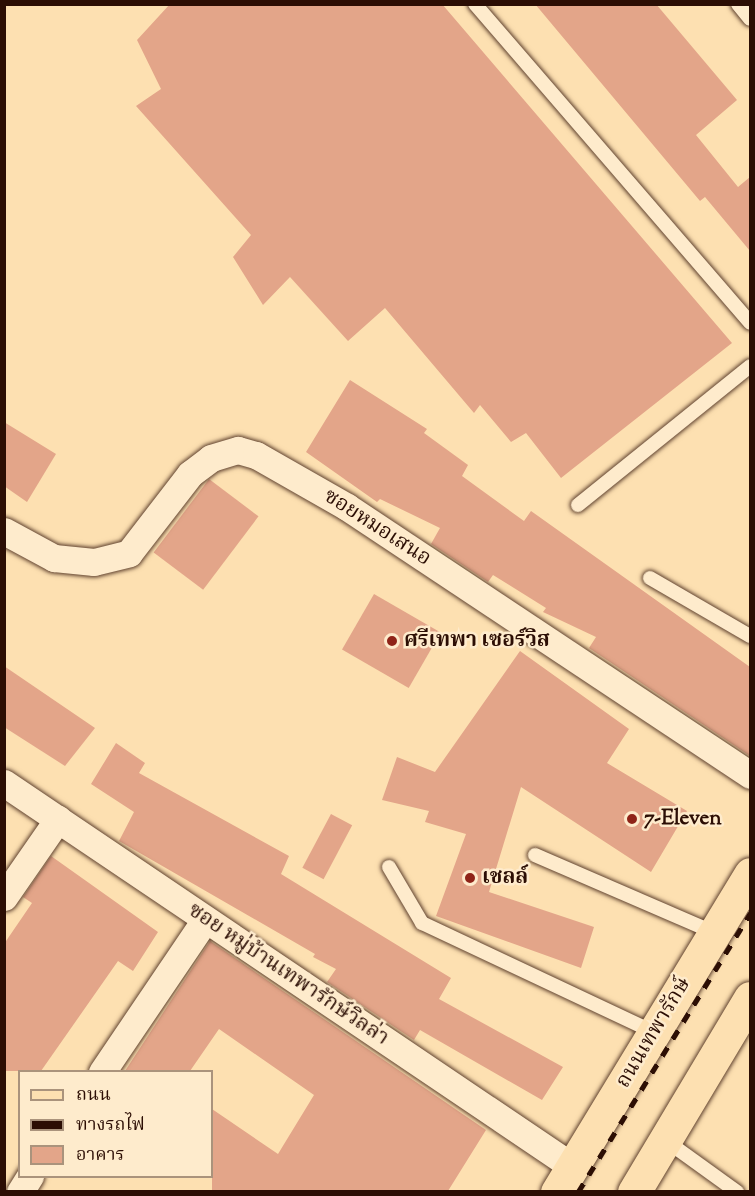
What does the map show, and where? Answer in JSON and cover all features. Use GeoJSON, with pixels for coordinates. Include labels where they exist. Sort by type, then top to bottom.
{"type":"FeatureCollection","features":[{"type":"Feature","properties":{"kind":"main road","name":"ถนนเทพารักษ์"},"geometry":{"type":"LineString","coordinates":[[565,1179],[656,1033],[750,874]]}},
{"type":"Feature","properties":{"kind":"main road"},"geometry":{"type":"LineString","coordinates":[[634,1191],[750,998]]}},
{"type":"Feature","properties":{"kind":"street","name":"ซอยหมอเสนอ"},"geometry":{"type":"LineString","coordinates":[[4,531],[54,558],[94,562],[129,553],[190,474],[211,458],[238,450],[256,455],[347,507],[750,775]]}},
{"type":"Feature","properties":{"kind":"street","name":"ซอย หมู่บ้านเทพารักษ์วิลล่า"},"geometry":{"type":"LineString","coordinates":[[4,783],[205,920],[565,1179]]}},
{"type":"Feature","properties":{"kind":"street"},"geometry":{"type":"LineString","coordinates":[[4,897],[58,819]]}},
{"type":"Feature","properties":{"kind":"street"},"geometry":{"type":"LineString","coordinates":[[103,1070],[205,920]]}},
{"type":"Feature","properties":{"kind":"street"},"geometry":{"type":"LineString","coordinates":[[20,1191],[29,1178]]}},
{"type":"Feature","properties":{"kind":"lane"},"geometry":{"type":"LineString","coordinates":[[476,4],[750,323]]}},
{"type":"Feature","properties":{"kind":"lane"},"geometry":{"type":"LineString","coordinates":[[738,4],[750,19]]}},
{"type":"Feature","properties":{"kind":"lane"},"geometry":{"type":"LineString","coordinates":[[578,505],[750,366]]}},
{"type":"Feature","properties":{"kind":"lane"},"geometry":{"type":"LineString","coordinates":[[650,578],[750,636]]}},
{"type":"Feature","properties":{"kind":"lane"},"geometry":{"type":"LineString","coordinates":[[535,855],[715,933]]}},
{"type":"Feature","properties":{"kind":"lane"},"geometry":{"type":"LineString","coordinates":[[389,867],[422,923],[656,1033]]}},
{"type":"Feature","properties":{"kind":"lane"},"geometry":{"type":"LineString","coordinates":[[665,1140],[737,1191]]}},
{"type":"Feature","properties":{"kind":"building"},"geometry":{"type":"Polygon","coordinates":[[[170,4],[442,4],[732,343],[561,478],[526,433],[511,442],[480,405],[474,413],[385,308],[348,341],[290,277],[263,305],[233,257],[251,235],[136,106],[161,89],[137,40],[170,4]]]}},
{"type":"Feature","properties":{"kind":"building"},"geometry":{"type":"Polygon","coordinates":[[[535,4],[656,4],[737,100],[696,135],[738,187],[750,177],[750,251],[705,197],[700,201],[535,4]]]}},
{"type":"Feature","properties":{"kind":"building"},"geometry":{"type":"Polygon","coordinates":[[[350,380],[427,429],[424,433],[468,465],[462,476],[524,521],[531,511],[750,667],[750,756],[589,648],[596,637],[543,612],[546,608],[493,575],[488,582],[431,544],[440,528],[380,499],[377,502],[306,452],[350,380]]]}},
{"type":"Feature","properties":{"kind":"building"},"geometry":{"type":"Polygon","coordinates":[[[4,422],[56,454],[27,502],[4,486],[4,422]]]}},
{"type":"Feature","properties":{"kind":"building"},"geometry":{"type":"Polygon","coordinates":[[[209,479],[259,516],[203,590],[154,552],[209,479]]]}},
{"type":"Feature","properties":{"kind":"building","name":"ศรีเทพา เซอร์วิส"},"geometry":{"type":"Polygon","coordinates":[[[374,594],[441,632],[409,688],[342,649],[374,594]]]}},
{"type":"Feature","properties":{"kind":"building"},"geometry":{"type":"Polygon","coordinates":[[[520,651],[629,729],[607,763],[687,811],[651,872],[521,787],[489,892],[594,927],[581,968],[436,916],[466,834],[425,822],[429,811],[382,800],[397,757],[435,772],[520,651]]]}},
{"type":"Feature","properties":{"kind":"building"},"geometry":{"type":"Polygon","coordinates":[[[4,666],[95,728],[65,766],[4,727],[4,666]]]}},
{"type":"Feature","properties":{"kind":"building"},"geometry":{"type":"Polygon","coordinates":[[[116,743],[145,763],[139,773],[289,856],[281,874],[451,978],[439,999],[563,1067],[542,1100],[420,1030],[414,1040],[327,982],[336,969],[313,957],[315,954],[119,841],[134,812],[91,784],[116,743]]]}},
{"type":"Feature","properties":{"kind":"building"},"geometry":{"type":"Polygon","coordinates":[[[331,814],[352,825],[324,879],[302,868],[331,814]]]}},
{"type":"Feature","properties":{"kind":"building"},"geometry":{"type":"Polygon","coordinates":[[[51,856],[158,932],[133,971],[118,961],[42,1070],[4,1071],[4,944],[32,903],[23,897],[51,856]]]}},
{"type":"Feature","properties":{"kind":"building"},"geometry":{"type":"Polygon","coordinates":[[[210,941],[486,1130],[448,1191],[212,1191],[213,1110],[278,1154],[314,1095],[219,1029],[191,1070],[126,1070],[210,941]]]}},
{"type":"Feature","properties":{"kind":"railway"},"geometry":{"type":"LineString","coordinates":[[578,1192],[750,913]]}},
{"type":"Feature","properties":{"kind":"place","name":"ศรีเทพา เซอร์วิส"},"geometry":{"type":"Point","coordinates":[392,641]}},
{"type":"Feature","properties":{"kind":"place","name":"7-Eleven"},"geometry":{"type":"Point","coordinates":[632,819]}},
{"type":"Feature","properties":{"kind":"place","name":"เชลล์"},"geometry":{"type":"Point","coordinates":[470,878]}}]}
